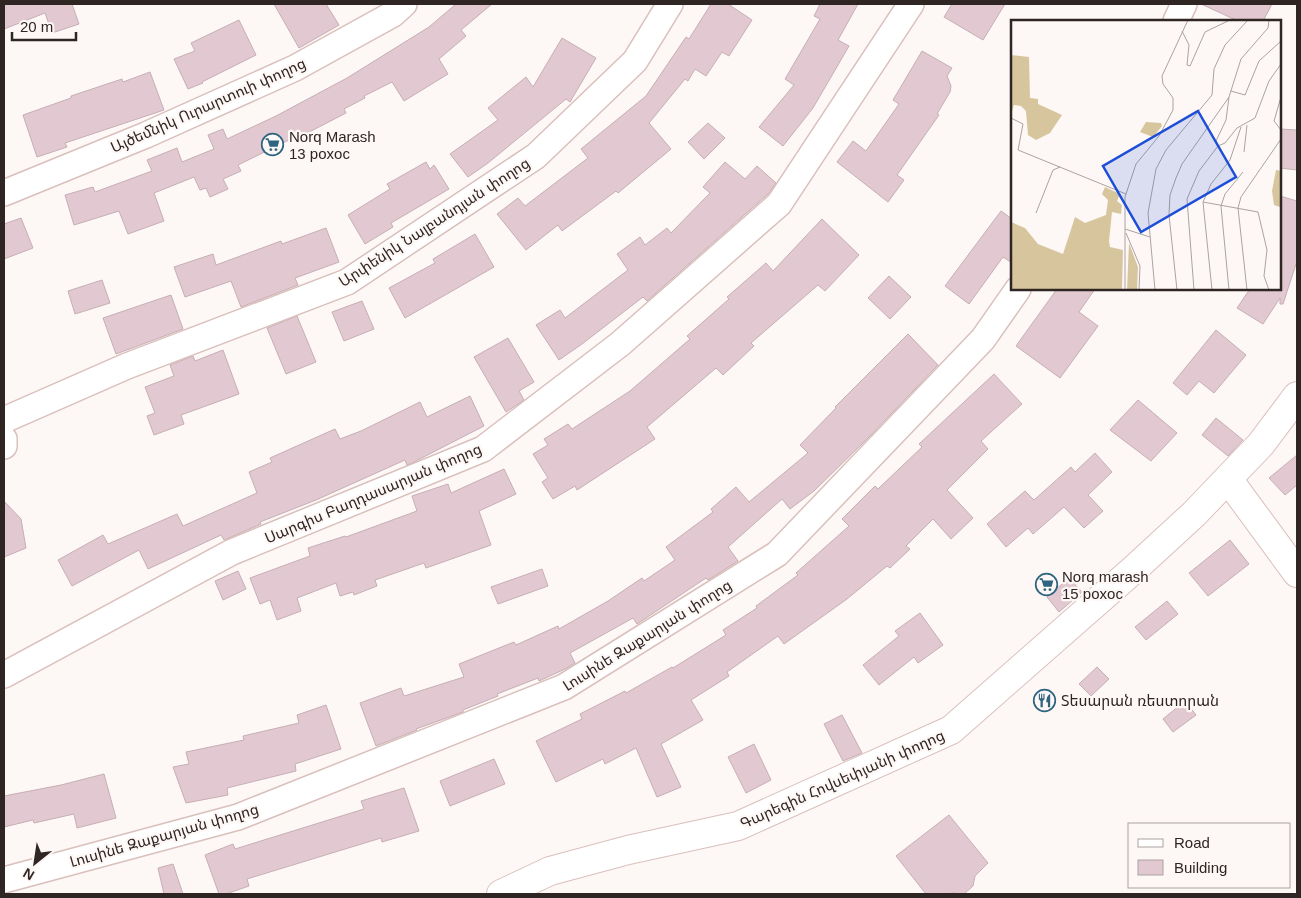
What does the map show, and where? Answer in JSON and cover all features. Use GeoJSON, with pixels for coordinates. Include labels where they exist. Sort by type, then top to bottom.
{"type":"FeatureCollection","features":[{"type":"Feature","properties":{"kind":"main road","name":"Գարեգին Հովսեփյանի փողոց"},"geometry":{"type":"LineString","coordinates":[[501,894],[550,870],[628,850],[738,826],[951,730],[1132,571],[1228,479],[1261,444],[1297,396]]}},
{"type":"Feature","properties":{"kind":"main road"},"geometry":{"type":"LineString","coordinates":[[1228,479],[1297,574]]}},
{"type":"Feature","properties":{"kind":"street","name":"Այծեմնիկ Ուրարտուի փողոց"},"geometry":{"type":"LineString","coordinates":[[4,193],[146,135],[294,68],[393,14],[404,4]]}},
{"type":"Feature","properties":{"kind":"street","name":"Արփենիկ Նալբանդյան փողոց"},"geometry":{"type":"LineString","coordinates":[[4,420],[127,366],[347,282],[536,156],[635,61],[670,4]]}},
{"type":"Feature","properties":{"kind":"street","name":"Սարգիս Բաղդասարյան փողոց"},"geometry":{"type":"LineString","coordinates":[[4,675],[232,552],[484,449],[620,344],[779,204],[911,4]]}},
{"type":"Feature","properties":{"kind":"street"},"geometry":{"type":"LineString","coordinates":[[1176,20],[1184,4]]}},
{"type":"Feature","properties":{"kind":"street","name":"Լուսինե Զաքարյան փողոց"},"geometry":{"type":"LineString","coordinates":[[4,880],[238,818],[564,688],[777,554],[983,339],[1017,290]]}},
{"type":"Feature","properties":{"kind":"street"},"geometry":{"type":"LineString","coordinates":[[4,439],[4,446]]}},
{"type":"Feature","properties":{"kind":"building"},"geometry":{"type":"Polygon","coordinates":[[[4,4],[72,4],[79,24],[52,33],[45,13],[4,29],[4,4]]]}},
{"type":"Feature","properties":{"kind":"building"},"geometry":{"type":"Polygon","coordinates":[[[274,4],[326,4],[339,25],[299,48],[274,4]]]}},
{"type":"Feature","properties":{"kind":"building"},"geometry":{"type":"Polygon","coordinates":[[[456,4],[492,4],[461,30],[466,36],[439,59],[448,74],[404,101],[392,82],[364,96],[365,98],[344,109],[346,113],[290,142],[289,140],[238,165],[241,171],[223,179],[228,189],[210,197],[206,188],[200,190],[194,177],[154,193],[164,221],[128,234],[119,211],[74,225],[65,195],[93,187],[95,192],[152,171],[147,160],[177,148],[182,162],[214,149],[208,135],[223,129],[227,139],[276,116],[347,78],[429,27],[456,4]]]}},
{"type":"Feature","properties":{"kind":"building"},"geometry":{"type":"Polygon","coordinates":[[[711,4],[728,4],[752,20],[729,56],[722,52],[706,76],[695,69],[688,81],[685,79],[649,123],[671,149],[618,193],[616,191],[562,231],[558,225],[526,250],[497,214],[518,198],[525,206],[588,158],[581,149],[646,96],[686,37],[689,39],[711,4]]]}},
{"type":"Feature","properties":{"kind":"building"},"geometry":{"type":"Polygon","coordinates":[[[820,4],[858,4],[838,40],[849,46],[813,108],[783,146],[759,127],[794,85],[785,79],[820,19],[814,16],[820,4]]]}},
{"type":"Feature","properties":{"kind":"building"},"geometry":{"type":"Polygon","coordinates":[[[952,4],[1005,4],[983,40],[944,17],[952,4]]]}},
{"type":"Feature","properties":{"kind":"building"},"geometry":{"type":"Polygon","coordinates":[[[1201,4],[1272,4],[1264,20],[1236,20],[1201,4]]]}},
{"type":"Feature","properties":{"kind":"building"},"geometry":{"type":"Polygon","coordinates":[[[239,20],[256,55],[188,89],[174,59],[195,51],[191,43],[239,20]]]}},
{"type":"Feature","properties":{"kind":"building"},"geometry":{"type":"Polygon","coordinates":[[[562,38],[596,58],[570,102],[566,99],[488,163],[468,177],[450,154],[498,120],[488,108],[526,77],[533,87],[562,38]]]}},
{"type":"Feature","properties":{"kind":"building"},"geometry":{"type":"Polygon","coordinates":[[[922,51],[952,68],[947,76],[951,86],[950,92],[937,114],[939,115],[897,175],[904,180],[888,202],[837,162],[853,141],[866,151],[899,104],[893,100],[922,51]]]}},
{"type":"Feature","properties":{"kind":"building"},"geometry":{"type":"Polygon","coordinates":[[[150,72],[164,110],[65,143],[67,147],[37,157],[23,115],[71,98],[71,96],[122,79],[123,82],[150,72]]]}},
{"type":"Feature","properties":{"kind":"building"},"geometry":{"type":"Polygon","coordinates":[[[708,123],[725,138],[704,159],[688,142],[708,123]]]}},
{"type":"Feature","properties":{"kind":"building"},"geometry":{"type":"Polygon","coordinates":[[[1281,129],[1297,130],[1297,170],[1281,168],[1281,129]]]}},
{"type":"Feature","properties":{"kind":"building"},"geometry":{"type":"Polygon","coordinates":[[[426,162],[430,169],[434,165],[449,189],[391,223],[393,227],[365,244],[348,215],[390,189],[387,184],[426,162]]]}},
{"type":"Feature","properties":{"kind":"building"},"geometry":{"type":"Polygon","coordinates":[[[725,162],[745,179],[757,166],[776,183],[768,194],[647,301],[643,297],[559,360],[536,325],[560,310],[565,318],[628,270],[617,254],[640,237],[645,245],[667,228],[671,233],[710,193],[703,187],[725,162]]]}},
{"type":"Feature","properties":{"kind":"building"},"geometry":{"type":"Polygon","coordinates":[[[1281,196],[1297,201],[1297,261],[1283,304],[1280,304],[1280,298],[1263,324],[1237,308],[1249,290],[1281,290],[1281,196]]]}},
{"type":"Feature","properties":{"kind":"building"},"geometry":{"type":"Polygon","coordinates":[[[1001,211],[1011,218],[1011,262],[1003,257],[969,304],[945,286],[1001,211]]]}},
{"type":"Feature","properties":{"kind":"building"},"geometry":{"type":"Polygon","coordinates":[[[21,218],[33,248],[4,259],[4,224],[21,218]]]}},
{"type":"Feature","properties":{"kind":"building"},"geometry":{"type":"Polygon","coordinates":[[[822,219],[859,255],[825,291],[818,285],[751,343],[754,346],[723,375],[716,368],[647,427],[655,439],[577,490],[575,486],[553,499],[542,482],[548,478],[533,454],[548,445],[544,439],[568,424],[572,429],[630,391],[690,339],[687,336],[766,263],[773,271],[822,219]]]}},
{"type":"Feature","properties":{"kind":"building"},"geometry":{"type":"Polygon","coordinates":[[[326,228],[339,262],[295,278],[298,285],[241,307],[231,281],[185,297],[174,267],[213,254],[216,265],[281,241],[282,244],[326,228]]]}},
{"type":"Feature","properties":{"kind":"building"},"geometry":{"type":"Polygon","coordinates":[[[475,234],[494,267],[405,318],[389,288],[435,263],[433,259],[475,234]]]}},
{"type":"Feature","properties":{"kind":"building"},"geometry":{"type":"Polygon","coordinates":[[[889,276],[911,297],[890,319],[868,298],[889,276]]]}},
{"type":"Feature","properties":{"kind":"building"},"geometry":{"type":"Polygon","coordinates":[[[102,280],[110,303],[75,314],[68,291],[102,280]]]}},
{"type":"Feature","properties":{"kind":"building"},"geometry":{"type":"Polygon","coordinates":[[[1056,290],[1094,290],[1079,312],[1098,326],[1060,378],[1016,346],[1056,290]]]}},
{"type":"Feature","properties":{"kind":"building"},"geometry":{"type":"Polygon","coordinates":[[[171,295],[183,329],[116,354],[103,318],[171,295]]]}},
{"type":"Feature","properties":{"kind":"building"},"geometry":{"type":"Polygon","coordinates":[[[362,301],[374,329],[344,341],[332,312],[362,301]]]}},
{"type":"Feature","properties":{"kind":"building"},"geometry":{"type":"Polygon","coordinates":[[[297,316],[316,362],[286,374],[267,328],[297,316]]]}},
{"type":"Feature","properties":{"kind":"building"},"geometry":{"type":"Polygon","coordinates":[[[1216,330],[1246,355],[1214,393],[1199,381],[1187,395],[1173,383],[1216,330]]]}},
{"type":"Feature","properties":{"kind":"building"},"geometry":{"type":"Polygon","coordinates":[[[908,334],[938,365],[814,491],[790,509],[782,499],[728,547],[738,561],[708,580],[706,578],[637,624],[633,618],[570,653],[575,663],[565,669],[539,681],[538,678],[497,694],[498,696],[463,710],[463,712],[376,746],[360,703],[401,688],[404,696],[464,677],[459,664],[514,642],[516,645],[558,626],[559,629],[608,601],[642,578],[644,581],[675,560],[666,547],[713,512],[711,509],[736,487],[749,502],[808,453],[800,445],[908,334]]]}},
{"type":"Feature","properties":{"kind":"building"},"geometry":{"type":"Polygon","coordinates":[[[508,338],[534,382],[519,391],[524,400],[506,412],[474,357],[508,338]]]}},
{"type":"Feature","properties":{"kind":"building"},"geometry":{"type":"Polygon","coordinates":[[[223,350],[239,394],[181,415],[184,424],[154,435],[147,416],[155,413],[145,387],[174,376],[170,365],[193,356],[195,361],[223,350]]]}},
{"type":"Feature","properties":{"kind":"building"},"geometry":{"type":"Polygon","coordinates":[[[994,374],[1022,404],[981,441],[988,449],[947,490],[973,518],[951,539],[933,519],[906,546],[910,549],[890,568],[887,566],[847,599],[784,644],[778,636],[727,672],[729,676],[691,700],[703,720],[661,744],[681,787],[657,797],[636,748],[605,764],[603,759],[556,782],[536,741],[582,719],[580,714],[625,691],[626,693],[673,668],[726,635],[723,630],[757,608],[756,606],[798,575],[796,573],[849,526],[842,519],[875,486],[878,489],[922,447],[919,444],[994,374]]]}},
{"type":"Feature","properties":{"kind":"building"},"geometry":{"type":"Polygon","coordinates":[[[470,396],[484,426],[412,463],[407,465],[405,460],[316,500],[260,522],[261,524],[224,540],[221,535],[148,569],[139,550],[72,586],[58,560],[103,535],[108,544],[177,514],[183,526],[257,493],[249,472],[272,462],[270,458],[335,429],[340,439],[361,431],[420,402],[427,417],[470,396]]]}},
{"type":"Feature","properties":{"kind":"building"},"geometry":{"type":"Polygon","coordinates":[[[1138,400],[1177,433],[1151,461],[1110,430],[1138,400]]]}},
{"type":"Feature","properties":{"kind":"building"},"geometry":{"type":"Polygon","coordinates":[[[1216,418],[1243,440],[1228,456],[1202,435],[1216,418]]]}},
{"type":"Feature","properties":{"kind":"building"},"geometry":{"type":"Polygon","coordinates":[[[1095,453],[1112,472],[1088,495],[1103,511],[1084,528],[1064,507],[1033,534],[1028,528],[1006,547],[987,524],[1025,491],[1034,500],[1071,467],[1075,472],[1095,453]]]}},
{"type":"Feature","properties":{"kind":"building"},"geometry":{"type":"Polygon","coordinates":[[[1297,455],[1297,485],[1285,495],[1269,478],[1297,455]]]}},
{"type":"Feature","properties":{"kind":"building"},"geometry":{"type":"Polygon","coordinates":[[[504,469],[516,494],[479,511],[491,545],[426,568],[424,563],[375,580],[377,586],[354,595],[353,592],[340,596],[336,583],[297,598],[301,611],[277,620],[270,600],[260,604],[250,578],[310,556],[308,548],[346,537],[417,511],[412,496],[448,484],[451,493],[504,469]]]}},
{"type":"Feature","properties":{"kind":"building"},"geometry":{"type":"Polygon","coordinates":[[[4,501],[21,519],[26,548],[4,557],[4,501]]]}},
{"type":"Feature","properties":{"kind":"building"},"geometry":{"type":"Polygon","coordinates":[[[1230,540],[1249,564],[1208,596],[1189,573],[1230,540]]]}},
{"type":"Feature","properties":{"kind":"building"},"geometry":{"type":"Polygon","coordinates":[[[542,569],[548,586],[498,604],[491,587],[542,569]]]}},
{"type":"Feature","properties":{"kind":"building"},"geometry":{"type":"Polygon","coordinates":[[[238,571],[246,589],[223,600],[215,581],[238,571]]]}},
{"type":"Feature","properties":{"kind":"building"},"geometry":{"type":"Polygon","coordinates":[[[1069,578],[1082,592],[1059,612],[1047,597],[1069,578]]]}},
{"type":"Feature","properties":{"kind":"building"},"geometry":{"type":"Polygon","coordinates":[[[1167,601],[1178,614],[1146,640],[1135,627],[1167,601]]]}},
{"type":"Feature","properties":{"kind":"building"},"geometry":{"type":"Polygon","coordinates":[[[920,613],[943,645],[918,663],[914,657],[879,685],[863,665],[899,636],[895,631],[920,613]]]}},
{"type":"Feature","properties":{"kind":"building"},"geometry":{"type":"Polygon","coordinates":[[[1097,667],[1109,679],[1091,696],[1079,684],[1097,667]]]}},
{"type":"Feature","properties":{"kind":"building"},"geometry":{"type":"Polygon","coordinates":[[[1185,701],[1196,715],[1173,732],[1163,719],[1185,701]]]}},
{"type":"Feature","properties":{"kind":"building"},"geometry":{"type":"Polygon","coordinates":[[[326,705],[341,749],[295,764],[296,771],[227,788],[228,795],[186,803],[173,767],[189,764],[186,752],[244,740],[243,736],[299,723],[297,715],[326,705]]]}},
{"type":"Feature","properties":{"kind":"building"},"geometry":{"type":"Polygon","coordinates":[[[842,715],[862,753],[843,761],[824,724],[842,715]]]}},
{"type":"Feature","properties":{"kind":"building"},"geometry":{"type":"Polygon","coordinates":[[[754,744],[771,780],[746,793],[728,757],[754,744]]]}},
{"type":"Feature","properties":{"kind":"building"},"geometry":{"type":"Polygon","coordinates":[[[494,759],[505,784],[450,806],[440,781],[494,759]]]}},
{"type":"Feature","properties":{"kind":"building"},"geometry":{"type":"Polygon","coordinates":[[[104,774],[116,818],[77,828],[74,814],[34,823],[33,820],[4,827],[4,796],[61,785],[104,774]]]}},
{"type":"Feature","properties":{"kind":"building"},"geometry":{"type":"Polygon","coordinates":[[[404,788],[419,831],[382,842],[381,838],[247,879],[249,886],[226,894],[219,894],[205,855],[233,844],[235,849],[364,809],[361,801],[404,788]]]}},
{"type":"Feature","properties":{"kind":"building"},"geometry":{"type":"Polygon","coordinates":[[[949,815],[988,863],[975,876],[973,886],[964,894],[926,894],[896,856],[949,815]]]}},
{"type":"Feature","properties":{"kind":"building"},"geometry":{"type":"Polygon","coordinates":[[[173,864],[183,894],[164,894],[158,868],[173,864]]]}},
{"type":"Feature","properties":{"kind":"place","name":"Norq Marash 13 poxoc"},"geometry":{"type":"Point","coordinates":[273,145]}},
{"type":"Feature","properties":{"kind":"place","name":"Norq marash 15 poxoc"},"geometry":{"type":"Point","coordinates":[1046,585]}},
{"type":"Feature","properties":{"kind":"place","name":"Տեսարան ռեստորան"},"geometry":{"type":"Point","coordinates":[1045,700]}}]}
